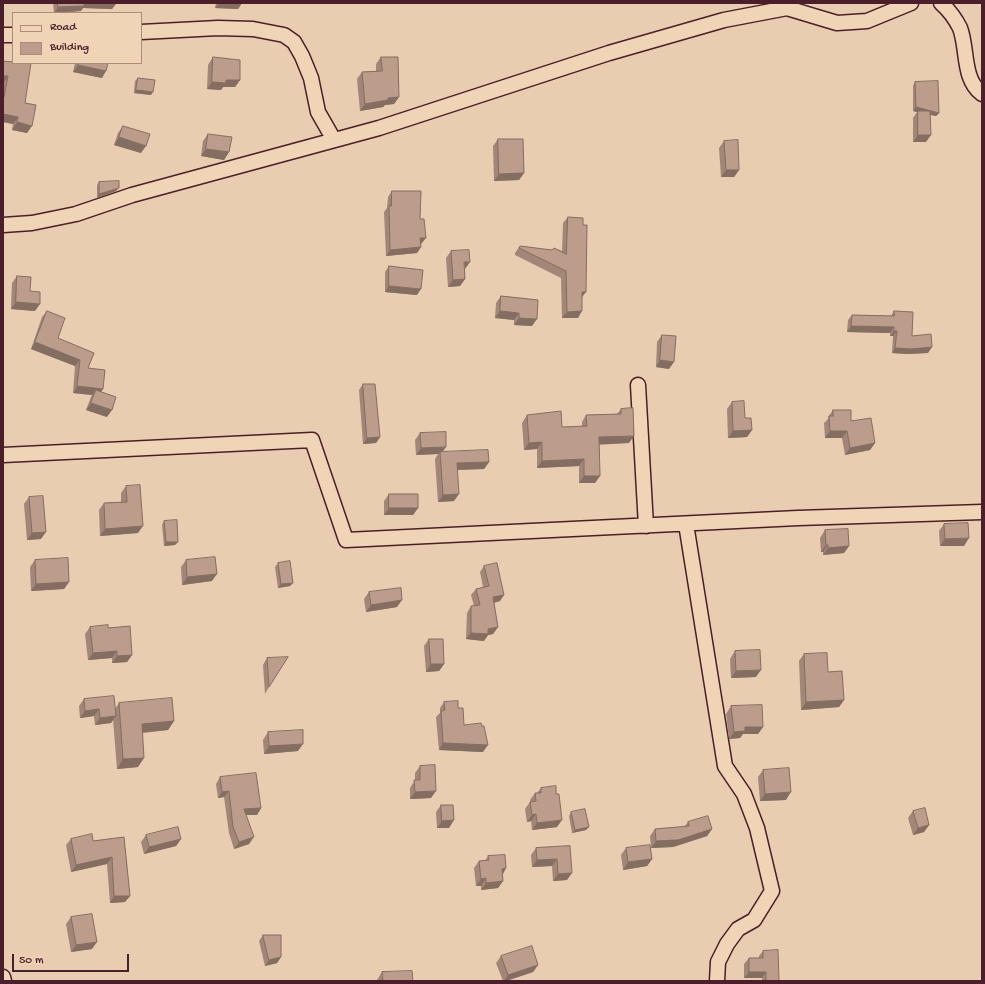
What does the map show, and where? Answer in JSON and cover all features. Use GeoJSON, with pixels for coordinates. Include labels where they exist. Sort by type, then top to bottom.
{"type":"FeatureCollection","features":[{"type":"Feature","properties":{"kind":"street"},"geometry":{"type":"LineString","coordinates":[[3,225],[32,224],[76,214],[132,195],[420,116],[608,54],[724,20],[787,8],[837,22],[867,21],[911,3]]}},
{"type":"Feature","properties":{"kind":"street"},"geometry":{"type":"LineString","coordinates":[[941,3],[950,11],[960,28],[968,75],[982,94]]}},
{"type":"Feature","properties":{"kind":"street"},"geometry":{"type":"LineString","coordinates":[[142,32],[218,28],[253,29],[284,35],[294,42],[302,56],[311,78],[318,112],[334,140]]}},
{"type":"Feature","properties":{"kind":"street"},"geometry":{"type":"LineString","coordinates":[[638,385],[646,526]]}},
{"type":"Feature","properties":{"kind":"street"},"geometry":{"type":"LineString","coordinates":[[3,455],[312,440],[346,540],[982,512]]}},
{"type":"Feature","properties":{"kind":"street"},"geometry":{"type":"LineString","coordinates":[[686,524],[724,766],[744,794],[757,828],[772,891],[754,920],[738,929],[727,944],[718,962],[717,981]]}},
{"type":"Feature","properties":{"kind":"street"},"geometry":{"type":"LineString","coordinates":[[3,977],[4,981]]}},
{"type":"Feature","properties":{"kind":"building"},"geometry":{"type":"Polygon","coordinates":[[[58,3],[84,3],[84,6],[58,7],[58,3]]]}},
{"type":"Feature","properties":{"kind":"building"},"geometry":{"type":"Polygon","coordinates":[[[213,57],[240,60],[240,80],[226,80],[226,83],[212,82],[213,57]]]}},
{"type":"Feature","properties":{"kind":"building"},"geometry":{"type":"Polygon","coordinates":[[[381,57],[398,57],[399,97],[388,98],[388,100],[365,104],[362,72],[382,71],[381,57]]]}},
{"type":"Feature","properties":{"kind":"building"},"geometry":{"type":"Polygon","coordinates":[[[3,61],[12,62],[12,64],[31,64],[25,103],[36,105],[32,126],[17,122],[18,117],[3,114],[3,98],[8,76],[3,76],[3,61]]]}},
{"type":"Feature","properties":{"kind":"building"},"geometry":{"type":"Polygon","coordinates":[[[78,64],[108,64],[106,71],[78,64]]]}},
{"type":"Feature","properties":{"kind":"building"},"geometry":{"type":"Polygon","coordinates":[[[138,78],[155,80],[153,92],[136,90],[138,78]]]}},
{"type":"Feature","properties":{"kind":"building"},"geometry":{"type":"Polygon","coordinates":[[[938,81],[939,113],[916,107],[915,82],[938,81]]]}},
{"type":"Feature","properties":{"kind":"building"},"geometry":{"type":"Polygon","coordinates":[[[918,111],[930,111],[931,135],[918,135],[918,111]]]}},
{"type":"Feature","properties":{"kind":"building"},"geometry":{"type":"Polygon","coordinates":[[[123,126],[150,134],[146,146],[119,137],[123,126]]]}},
{"type":"Feature","properties":{"kind":"building"},"geometry":{"type":"Polygon","coordinates":[[[208,134],[232,137],[229,152],[206,149],[208,134]]]}},
{"type":"Feature","properties":{"kind":"building"},"geometry":{"type":"Polygon","coordinates":[[[498,139],[523,139],[524,173],[499,174],[498,139]]]}},
{"type":"Feature","properties":{"kind":"building"},"geometry":{"type":"Polygon","coordinates":[[[738,140],[739,170],[726,170],[724,141],[738,140]]]}},
{"type":"Feature","properties":{"kind":"building"},"geometry":{"type":"Polygon","coordinates":[[[119,181],[119,188],[99,194],[99,182],[119,181]]]}},
{"type":"Feature","properties":{"kind":"building"},"geometry":{"type":"Polygon","coordinates":[[[392,191],[421,191],[420,219],[424,219],[426,238],[420,238],[421,247],[390,250],[389,206],[391,206],[392,191]]]}},
{"type":"Feature","properties":{"kind":"building"},"geometry":{"type":"Polygon","coordinates":[[[568,217],[583,218],[583,225],[587,225],[586,292],[582,292],[582,311],[567,312],[566,271],[519,248],[520,246],[552,250],[554,248],[566,254],[568,217]]]}},
{"type":"Feature","properties":{"kind":"building"},"geometry":{"type":"Polygon","coordinates":[[[469,250],[470,262],[464,262],[465,279],[453,280],[451,251],[469,250]]]}},
{"type":"Feature","properties":{"kind":"building"},"geometry":{"type":"Polygon","coordinates":[[[389,266],[423,270],[421,289],[389,286],[389,266]]]}},
{"type":"Feature","properties":{"kind":"building"},"geometry":{"type":"Polygon","coordinates":[[[17,276],[31,277],[30,291],[40,292],[40,304],[16,302],[17,276]]]}},
{"type":"Feature","properties":{"kind":"building"},"geometry":{"type":"Polygon","coordinates":[[[501,296],[538,300],[537,319],[519,318],[519,313],[500,311],[501,296]]]}},
{"type":"Feature","properties":{"kind":"building"},"geometry":{"type":"Polygon","coordinates":[[[47,311],[65,318],[58,338],[94,353],[88,368],[105,370],[103,389],[77,386],[80,360],[35,342],[47,311]]]}},
{"type":"Feature","properties":{"kind":"building"},"geometry":{"type":"Polygon","coordinates":[[[894,311],[913,312],[912,336],[931,334],[932,347],[911,349],[895,348],[897,331],[894,331],[894,327],[851,326],[852,315],[894,316],[894,311]]]}},
{"type":"Feature","properties":{"kind":"building"},"geometry":{"type":"Polygon","coordinates":[[[662,335],[676,336],[674,362],[660,360],[662,335]]]}},
{"type":"Feature","properties":{"kind":"building"},"geometry":{"type":"Polygon","coordinates":[[[363,384],[375,384],[380,437],[367,438],[363,384]]]}},
{"type":"Feature","properties":{"kind":"building"},"geometry":{"type":"Polygon","coordinates":[[[96,390],[116,397],[112,410],[91,403],[96,390]]]}},
{"type":"Feature","properties":{"kind":"building"},"geometry":{"type":"Polygon","coordinates":[[[744,401],[745,418],[751,418],[752,430],[733,431],[732,402],[744,401]]]}},
{"type":"Feature","properties":{"kind":"building"},"geometry":{"type":"Polygon","coordinates":[[[633,408],[634,436],[599,437],[600,476],[584,476],[584,459],[542,461],[542,442],[529,443],[527,415],[561,411],[562,427],[587,426],[586,415],[621,414],[621,409],[633,408]]]}},
{"type":"Feature","properties":{"kind":"building"},"geometry":{"type":"Polygon","coordinates":[[[833,410],[851,410],[851,421],[871,418],[875,443],[850,448],[847,431],[830,431],[829,416],[833,416],[833,410]]]}},
{"type":"Feature","properties":{"kind":"building"},"geometry":{"type":"Polygon","coordinates":[[[446,432],[446,447],[421,448],[420,433],[446,432]]]}},
{"type":"Feature","properties":{"kind":"building"},"geometry":{"type":"Polygon","coordinates":[[[488,450],[489,462],[457,463],[459,494],[443,495],[440,452],[488,450]]]}},
{"type":"Feature","properties":{"kind":"building"},"geometry":{"type":"Polygon","coordinates":[[[140,485],[143,526],[105,529],[104,503],[127,502],[126,486],[140,485]]]}},
{"type":"Feature","properties":{"kind":"building"},"geometry":{"type":"Polygon","coordinates":[[[389,494],[418,494],[418,508],[389,508],[389,494]]]}},
{"type":"Feature","properties":{"kind":"building"},"geometry":{"type":"Polygon","coordinates":[[[43,496],[46,532],[32,533],[29,497],[43,496]]]}},
{"type":"Feature","properties":{"kind":"building"},"geometry":{"type":"Polygon","coordinates":[[[177,520],[178,542],[166,542],[164,521],[177,520]]]}},
{"type":"Feature","properties":{"kind":"building"},"geometry":{"type":"Polygon","coordinates":[[[968,523],[969,538],[945,539],[944,524],[968,523]]]}},
{"type":"Feature","properties":{"kind":"building"},"geometry":{"type":"Polygon","coordinates":[[[848,529],[849,546],[828,548],[828,545],[826,545],[825,530],[848,529]]]}},
{"type":"Feature","properties":{"kind":"building"},"geometry":{"type":"Polygon","coordinates":[[[215,557],[217,574],[187,577],[186,560],[215,557]]]}},
{"type":"Feature","properties":{"kind":"building"},"geometry":{"type":"Polygon","coordinates":[[[68,558],[69,582],[36,584],[35,560],[68,558]]]}},
{"type":"Feature","properties":{"kind":"building"},"geometry":{"type":"Polygon","coordinates":[[[290,561],[293,583],[281,584],[278,563],[290,561]]]}},
{"type":"Feature","properties":{"kind":"building"},"geometry":{"type":"Polygon","coordinates":[[[497,563],[504,595],[493,597],[498,627],[488,629],[488,634],[471,633],[471,606],[480,605],[476,589],[489,586],[484,566],[497,563]]]}},
{"type":"Feature","properties":{"kind":"building"},"geometry":{"type":"Polygon","coordinates":[[[401,588],[402,600],[371,605],[369,592],[401,588]]]}},
{"type":"Feature","properties":{"kind":"building"},"geometry":{"type":"Polygon","coordinates":[[[108,625],[108,628],[130,626],[132,655],[117,656],[117,651],[93,653],[90,627],[108,625]]]}},
{"type":"Feature","properties":{"kind":"building"},"geometry":{"type":"Polygon","coordinates":[[[429,639],[443,639],[444,664],[431,664],[429,639]]]}},
{"type":"Feature","properties":{"kind":"building"},"geometry":{"type":"Polygon","coordinates":[[[760,650],[761,670],[736,671],[735,651],[760,650]]]}},
{"type":"Feature","properties":{"kind":"building"},"geometry":{"type":"Polygon","coordinates":[[[827,653],[828,672],[842,671],[844,700],[806,702],[804,654],[827,653]]]}},
{"type":"Feature","properties":{"kind":"building"},"geometry":{"type":"Polygon","coordinates":[[[288,657],[269,687],[267,658],[288,657]]]}},
{"type":"Feature","properties":{"kind":"building"},"geometry":{"type":"Polygon","coordinates":[[[114,696],[116,716],[100,718],[99,709],[85,711],[84,699],[114,696]]]}},
{"type":"Feature","properties":{"kind":"building"},"geometry":{"type":"Polygon","coordinates":[[[172,698],[174,721],[142,724],[144,758],[123,759],[119,703],[172,698]]]}},
{"type":"Feature","properties":{"kind":"building"},"geometry":{"type":"Polygon","coordinates":[[[458,701],[458,708],[463,708],[464,725],[481,723],[482,726],[484,726],[488,745],[443,743],[441,711],[445,710],[444,702],[458,701]]]}},
{"type":"Feature","properties":{"kind":"building"},"geometry":{"type":"Polygon","coordinates":[[[762,705],[763,727],[745,727],[745,731],[734,732],[731,706],[762,705]]]}},
{"type":"Feature","properties":{"kind":"building"},"geometry":{"type":"Polygon","coordinates":[[[303,730],[303,744],[269,746],[268,732],[303,730]]]}},
{"type":"Feature","properties":{"kind":"building"},"geometry":{"type":"Polygon","coordinates":[[[435,765],[436,791],[415,792],[414,780],[420,780],[420,766],[435,765]]]}},
{"type":"Feature","properties":{"kind":"building"},"geometry":{"type":"Polygon","coordinates":[[[789,768],[791,792],[765,794],[763,770],[789,768]]]}},
{"type":"Feature","properties":{"kind":"building"},"geometry":{"type":"Polygon","coordinates":[[[256,773],[261,808],[244,809],[254,837],[239,842],[233,827],[229,791],[222,792],[220,777],[256,773]]]}},
{"type":"Feature","properties":{"kind":"building"},"geometry":{"type":"Polygon","coordinates":[[[556,786],[556,794],[559,794],[562,820],[537,823],[536,814],[532,815],[530,802],[536,801],[535,793],[541,793],[541,788],[556,786]]]}},
{"type":"Feature","properties":{"kind":"building"},"geometry":{"type":"Polygon","coordinates":[[[441,805],[453,805],[454,820],[442,821],[441,805]]]}},
{"type":"Feature","properties":{"kind":"building"},"geometry":{"type":"Polygon","coordinates":[[[925,808],[929,825],[918,828],[913,811],[925,808]]]}},
{"type":"Feature","properties":{"kind":"building"},"geometry":{"type":"Polygon","coordinates":[[[585,809],[589,827],[575,830],[571,812],[585,809]]]}},
{"type":"Feature","properties":{"kind":"building"},"geometry":{"type":"Polygon","coordinates":[[[708,816],[712,829],[678,840],[656,841],[655,829],[689,826],[688,822],[708,816]]]}},
{"type":"Feature","properties":{"kind":"building"},"geometry":{"type":"Polygon","coordinates":[[[178,827],[181,839],[149,847],[146,835],[178,827]]]}},
{"type":"Feature","properties":{"kind":"building"},"geometry":{"type":"Polygon","coordinates":[[[92,834],[93,841],[124,837],[130,896],[114,896],[112,857],[76,865],[71,839],[92,834]]]}},
{"type":"Feature","properties":{"kind":"building"},"geometry":{"type":"Polygon","coordinates":[[[650,845],[652,859],[628,862],[626,848],[650,845]]]}},
{"type":"Feature","properties":{"kind":"building"},"geometry":{"type":"Polygon","coordinates":[[[570,846],[572,873],[558,874],[557,859],[537,860],[536,848],[570,846]]]}},
{"type":"Feature","properties":{"kind":"building"},"geometry":{"type":"Polygon","coordinates":[[[505,855],[506,868],[502,869],[503,881],[486,883],[486,878],[481,879],[479,861],[489,860],[488,856],[505,855]]]}},
{"type":"Feature","properties":{"kind":"building"},"geometry":{"type":"Polygon","coordinates":[[[92,914],[97,942],[76,945],[71,917],[92,914]]]}},
{"type":"Feature","properties":{"kind":"building"},"geometry":{"type":"Polygon","coordinates":[[[263,935],[281,935],[281,957],[269,960],[263,935]]]}},
{"type":"Feature","properties":{"kind":"building"},"geometry":{"type":"Polygon","coordinates":[[[532,946],[538,965],[508,975],[501,956],[532,946]]]}},
{"type":"Feature","properties":{"kind":"building"},"geometry":{"type":"Polygon","coordinates":[[[778,950],[779,981],[766,981],[766,972],[749,972],[749,958],[763,958],[763,951],[778,950]]]}},
{"type":"Feature","properties":{"kind":"building"},"geometry":{"type":"Polygon","coordinates":[[[412,971],[413,981],[383,981],[382,972],[412,971]]]}}]}
